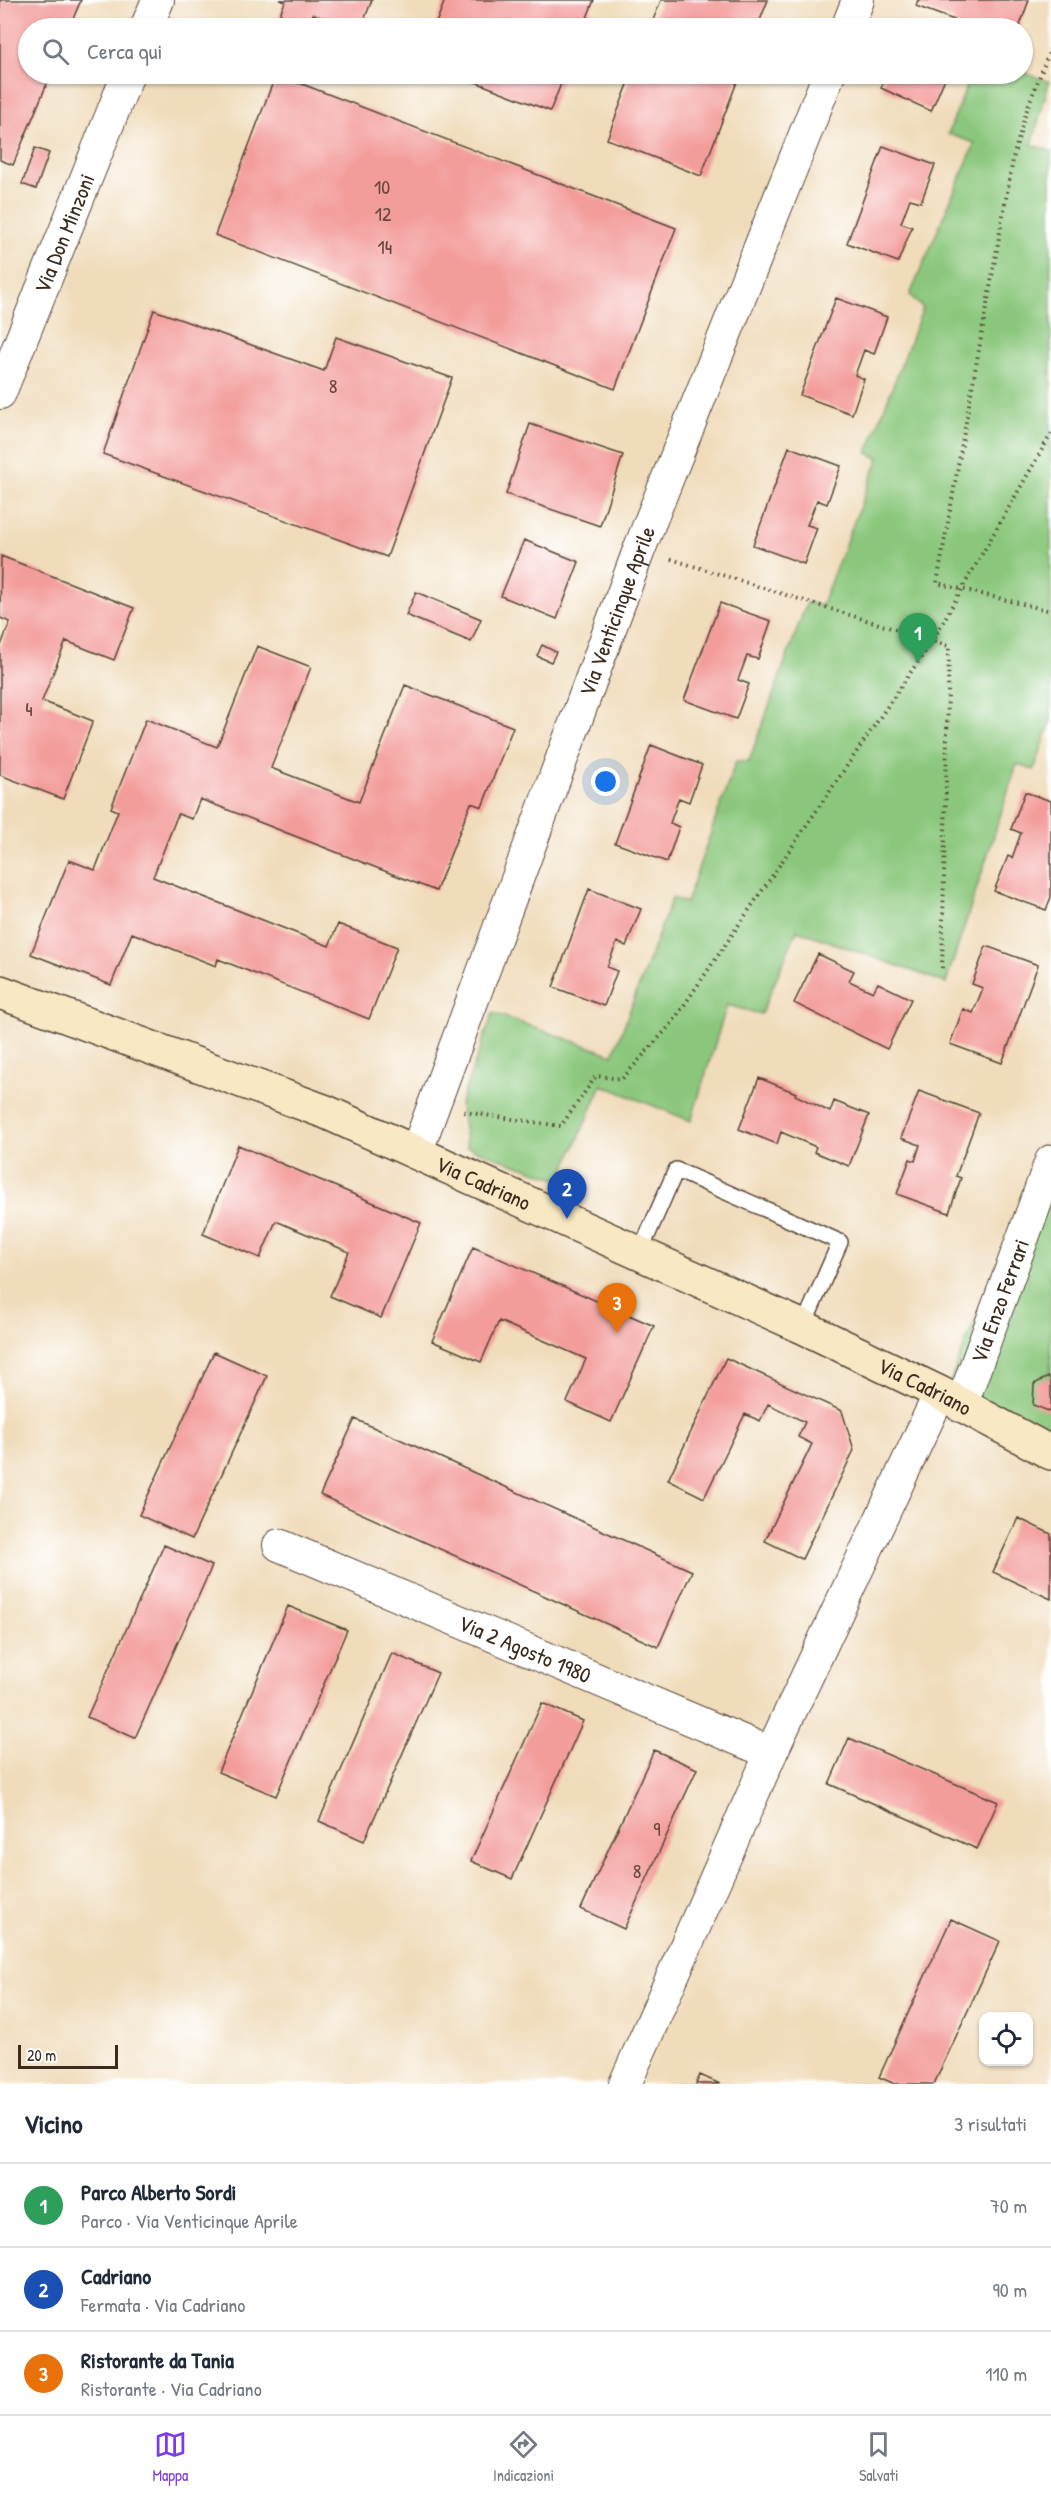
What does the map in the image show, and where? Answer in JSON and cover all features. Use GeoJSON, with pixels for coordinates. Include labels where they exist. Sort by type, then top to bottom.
{"type":"FeatureCollection","features":[{"type":"Feature","properties":{"kind":"street"},"geometry":{"type":"LineString","coordinates":[[151,18],[158,0]]}},
{"type":"Feature","properties":{"kind":"street"},"geometry":{"type":"LineString","coordinates":[[851,18],[858,0]]}},
{"type":"Feature","properties":{"kind":"street","name":"Via Don Minzoni"},"geometry":{"type":"LineString","coordinates":[[0,393],[124,84]]}},
{"type":"Feature","properties":{"kind":"street","name":"Via Venticinque Aprile"},"geometry":{"type":"LineString","coordinates":[[416,1153],[639,550],[825,84]]}},
{"type":"Feature","properties":{"kind":"street","name":"Via Cadriano"},"geometry":{"type":"LineString","coordinates":[[0,992],[326,1112],[803,1327],[951,1399],[1051,1453]]}},
{"type":"Feature","properties":{"kind":"street","name":"Via Enzo Ferrari"},"geometry":{"type":"LineString","coordinates":[[951,1399],[1051,1161]]}},
{"type":"Feature","properties":{"kind":"street"},"geometry":{"type":"LineString","coordinates":[[625,2084],[771,1753],[951,1399]]}},
{"type":"Feature","properties":{"kind":"street","name":"Via 2 Agosto 1980"},"geometry":{"type":"LineString","coordinates":[[279,1545],[771,1753]]}},
{"type":"Feature","properties":{"kind":"lane"},"geometry":{"type":"LineString","coordinates":[[640,1252],[676,1170],[840,1242],[803,1327]]}},
{"type":"Feature","properties":{"kind":"path"},"geometry":{"type":"LineString","coordinates":[[1051,48],[1014,154],[937,583],[1051,611]]}},
{"type":"Feature","properties":{"kind":"path"},"geometry":{"type":"LineString","coordinates":[[434,1107],[561,1126],[596,1076],[622,1079],[672,1023],[932,641],[1051,434]]}},
{"type":"Feature","properties":{"kind":"path"},"geometry":{"type":"LineString","coordinates":[[639,550],[949,646],[942,969]]}},
{"type":"Feature","properties":{"kind":"green space"},"geometry":{"type":"Polygon","coordinates":[[[1033,76],[1049,82],[1032,145],[1051,151],[1051,721],[1034,770],[1017,764],[946,983],[797,930],[761,1014],[727,1005],[691,1121],[602,1085],[560,1180],[467,1147],[460,1104],[493,1013],[613,1055],[672,898],[686,903],[736,761],[749,761],[807,602],[821,606],[879,458],[867,453],[923,308],[910,295],[975,143],[948,134],[967,84],[1033,84],[1033,76]]]}},
{"type":"Feature","properties":{"kind":"green space"},"geometry":{"type":"Polygon","coordinates":[[[1051,1134],[1051,1454],[943,1399],[1051,1134]]]}},
{"type":"Feature","properties":{"kind":"building"},"geometry":{"type":"Polygon","coordinates":[[[0,0],[81,0],[73,18],[18,18],[18,84],[47,84],[13,165],[0,160],[0,0]]]}},
{"type":"Feature","properties":{"kind":"building"},"geometry":{"type":"Polygon","coordinates":[[[280,0],[372,0],[365,18],[323,18],[313,14],[311,18],[278,18],[285,2],[280,0]]]}},
{"type":"Feature","properties":{"kind":"building"},"geometry":{"type":"Polygon","coordinates":[[[445,0],[594,0],[587,18],[438,18],[445,0]]]}},
{"type":"Feature","properties":{"kind":"building"},"geometry":{"type":"Polygon","coordinates":[[[661,0],[768,0],[761,18],[654,18],[661,0]]]}},
{"type":"Feature","properties":{"kind":"building"},"geometry":{"type":"Polygon","coordinates":[[[918,0],[1029,0],[1023,18],[949,18],[916,6],[918,0]]]}},
{"type":"Feature","properties":{"kind":"building"},"geometry":{"type":"Polygon","coordinates":[[[272,84],[302,84],[676,228],[615,389],[215,235],[272,84]]]}},
{"type":"Feature","properties":{"kind":"building"},"geometry":{"type":"Polygon","coordinates":[[[481,84],[561,84],[550,111],[481,84]]]}},
{"type":"Feature","properties":{"kind":"building"},"geometry":{"type":"Polygon","coordinates":[[[628,84],[736,84],[701,176],[607,139],[628,84]]]}},
{"type":"Feature","properties":{"kind":"building"},"geometry":{"type":"Polygon","coordinates":[[[883,84],[943,84],[931,111],[881,88],[883,84]]]}},
{"type":"Feature","properties":{"kind":"building"},"geometry":{"type":"Polygon","coordinates":[[[883,146],[935,165],[921,202],[910,199],[901,223],[912,227],[898,262],[847,243],[883,146]]]}},
{"type":"Feature","properties":{"kind":"building"},"geometry":{"type":"Polygon","coordinates":[[[35,148],[49,153],[36,189],[22,184],[35,148]]]}},
{"type":"Feature","properties":{"kind":"building"},"geometry":{"type":"Polygon","coordinates":[[[836,298],[887,317],[874,354],[864,350],[855,375],[864,379],[852,414],[800,395],[836,298]]]}},
{"type":"Feature","properties":{"kind":"building"},"geometry":{"type":"Polygon","coordinates":[[[154,310],[324,371],[336,337],[452,378],[387,557],[103,454],[154,310]]]}},
{"type":"Feature","properties":{"kind":"building"},"geometry":{"type":"Polygon","coordinates":[[[530,424],[623,455],[600,526],[506,494],[530,424]]]}},
{"type":"Feature","properties":{"kind":"building"},"geometry":{"type":"Polygon","coordinates":[[[789,447],[841,466],[827,504],[817,500],[807,525],[817,528],[804,564],[753,545],[789,447]]]}},
{"type":"Feature","properties":{"kind":"building"},"geometry":{"type":"Polygon","coordinates":[[[524,540],[579,562],[557,619],[501,596],[524,540]]]}},
{"type":"Feature","properties":{"kind":"building"},"geometry":{"type":"Polygon","coordinates":[[[1,556],[134,608],[114,660],[66,641],[42,701],[93,721],[63,799],[0,775],[0,648],[10,622],[0,618],[1,556]]]}},
{"type":"Feature","properties":{"kind":"building"},"geometry":{"type":"Polygon","coordinates":[[[416,592],[481,619],[471,642],[406,615],[416,592]]]}},
{"type":"Feature","properties":{"kind":"building"},"geometry":{"type":"Polygon","coordinates":[[[720,603],[771,621],[758,659],[747,656],[738,680],[749,684],[736,719],[684,700],[720,603]]]}},
{"type":"Feature","properties":{"kind":"building"},"geometry":{"type":"Polygon","coordinates":[[[542,645],[556,652],[551,662],[537,656],[542,645]]]}},
{"type":"Feature","properties":{"kind":"building"},"geometry":{"type":"Polygon","coordinates":[[[257,646],[311,667],[271,768],[359,802],[405,685],[513,727],[482,807],[471,803],[436,891],[200,799],[192,819],[178,814],[153,877],[329,946],[338,924],[397,947],[369,1019],[218,959],[216,966],[132,933],[111,985],[31,954],[69,860],[95,870],[118,811],[111,808],[146,719],[217,747],[257,646]]]}},
{"type":"Feature","properties":{"kind":"building"},"geometry":{"type":"Polygon","coordinates":[[[651,745],[702,765],[689,802],[679,798],[670,823],[679,827],[667,862],[615,843],[651,745]]]}},
{"type":"Feature","properties":{"kind":"building"},"geometry":{"type":"Polygon","coordinates":[[[1025,792],[1051,801],[1051,897],[1046,910],[994,891],[1008,856],[1012,858],[1021,833],[1011,829],[1025,792]]]}},
{"type":"Feature","properties":{"kind":"building"},"geometry":{"type":"Polygon","coordinates":[[[589,889],[641,909],[626,946],[617,942],[607,967],[617,971],[604,1006],[553,987],[589,889]]]}},
{"type":"Feature","properties":{"kind":"building"},"geometry":{"type":"Polygon","coordinates":[[[986,946],[1038,965],[1002,1063],[950,1044],[963,1009],[973,1013],[983,988],[972,984],[986,946]]]}},
{"type":"Feature","properties":{"kind":"building"},"geometry":{"type":"Polygon","coordinates":[[[818,954],[854,971],[849,981],[873,992],[878,983],[911,999],[887,1049],[794,1003],[818,954]]]}},
{"type":"Feature","properties":{"kind":"building"},"geometry":{"type":"Polygon","coordinates":[[[759,1078],[796,1093],[795,1095],[830,1112],[834,1101],[869,1115],[849,1166],[814,1152],[816,1147],[781,1132],[777,1144],[739,1129],[759,1078]]]}},
{"type":"Feature","properties":{"kind":"building"},"geometry":{"type":"Polygon","coordinates":[[[919,1091],[979,1113],[956,1176],[961,1178],[949,1213],[897,1194],[910,1159],[915,1161],[920,1145],[901,1138],[919,1091]]]}},
{"type":"Feature","properties":{"kind":"building"},"geometry":{"type":"Polygon","coordinates":[[[238,1145],[421,1223],[381,1318],[330,1296],[349,1252],[276,1221],[260,1258],[203,1234],[238,1145]]]}},
{"type":"Feature","properties":{"kind":"building"},"geometry":{"type":"Polygon","coordinates":[[[473,1247],[654,1326],[611,1422],[567,1402],[586,1359],[499,1321],[481,1362],[432,1341],[473,1247]]]}},
{"type":"Feature","properties":{"kind":"building"},"geometry":{"type":"Polygon","coordinates":[[[214,1352],[267,1376],[192,1539],[139,1515],[214,1352]]]}},
{"type":"Feature","properties":{"kind":"building"},"geometry":{"type":"Polygon","coordinates":[[[726,1358],[842,1411],[854,1450],[802,1559],[765,1541],[812,1444],[798,1437],[805,1422],[768,1404],[760,1421],[745,1414],[704,1498],[668,1480],[726,1358]]]}},
{"type":"Feature","properties":{"kind":"building"},"geometry":{"type":"Polygon","coordinates":[[[1048,1377],[1051,1378],[1051,1412],[1033,1405],[1034,1384],[1048,1377]]]}},
{"type":"Feature","properties":{"kind":"building"},"geometry":{"type":"Polygon","coordinates":[[[355,1419],[692,1571],[658,1647],[320,1495],[355,1419]]]}},
{"type":"Feature","properties":{"kind":"building"},"geometry":{"type":"Polygon","coordinates":[[[1018,1518],[1051,1534],[1051,1599],[993,1572],[1018,1518]]]}},
{"type":"Feature","properties":{"kind":"building"},"geometry":{"type":"Polygon","coordinates":[[[164,1545],[212,1566],[135,1738],[87,1717],[164,1545]]]}},
{"type":"Feature","properties":{"kind":"building"},"geometry":{"type":"Polygon","coordinates":[[[288,1606],[347,1630],[276,1796],[218,1772],[288,1606]]]}},
{"type":"Feature","properties":{"kind":"building"},"geometry":{"type":"Polygon","coordinates":[[[392,1653],[438,1673],[364,1841],[319,1821],[392,1653]]]}},
{"type":"Feature","properties":{"kind":"building"},"geometry":{"type":"Polygon","coordinates":[[[542,1703],[583,1721],[512,1879],[471,1861],[542,1703]]]}},
{"type":"Feature","properties":{"kind":"building"},"geometry":{"type":"Polygon","coordinates":[[[849,1738],[998,1802],[977,1849],[829,1784],[849,1738]]]}},
{"type":"Feature","properties":{"kind":"building"},"geometry":{"type":"Polygon","coordinates":[[[654,1750],[697,1769],[624,1929],[581,1909],[654,1750]]]}},
{"type":"Feature","properties":{"kind":"building"},"geometry":{"type":"Polygon","coordinates":[[[951,1919],[1000,1941],[934,2084],[895,2084],[879,2077],[951,1919]]]}},
{"type":"Feature","properties":{"kind":"building"},"geometry":{"type":"Polygon","coordinates":[[[700,2075],[720,2084],[696,2084],[700,2075]]]}},
{"type":"Feature","properties":{"kind":"place","name":"Parco Alberto Sordi"},"geometry":{"type":"Point","coordinates":[918,663]}},
{"type":"Feature","properties":{"kind":"place","name":"Cadriano"},"geometry":{"type":"Point","coordinates":[567,1219]}},
{"type":"Feature","properties":{"kind":"place","name":"Ristorante da Tania"},"geometry":{"type":"Point","coordinates":[617,1333]}}]}
